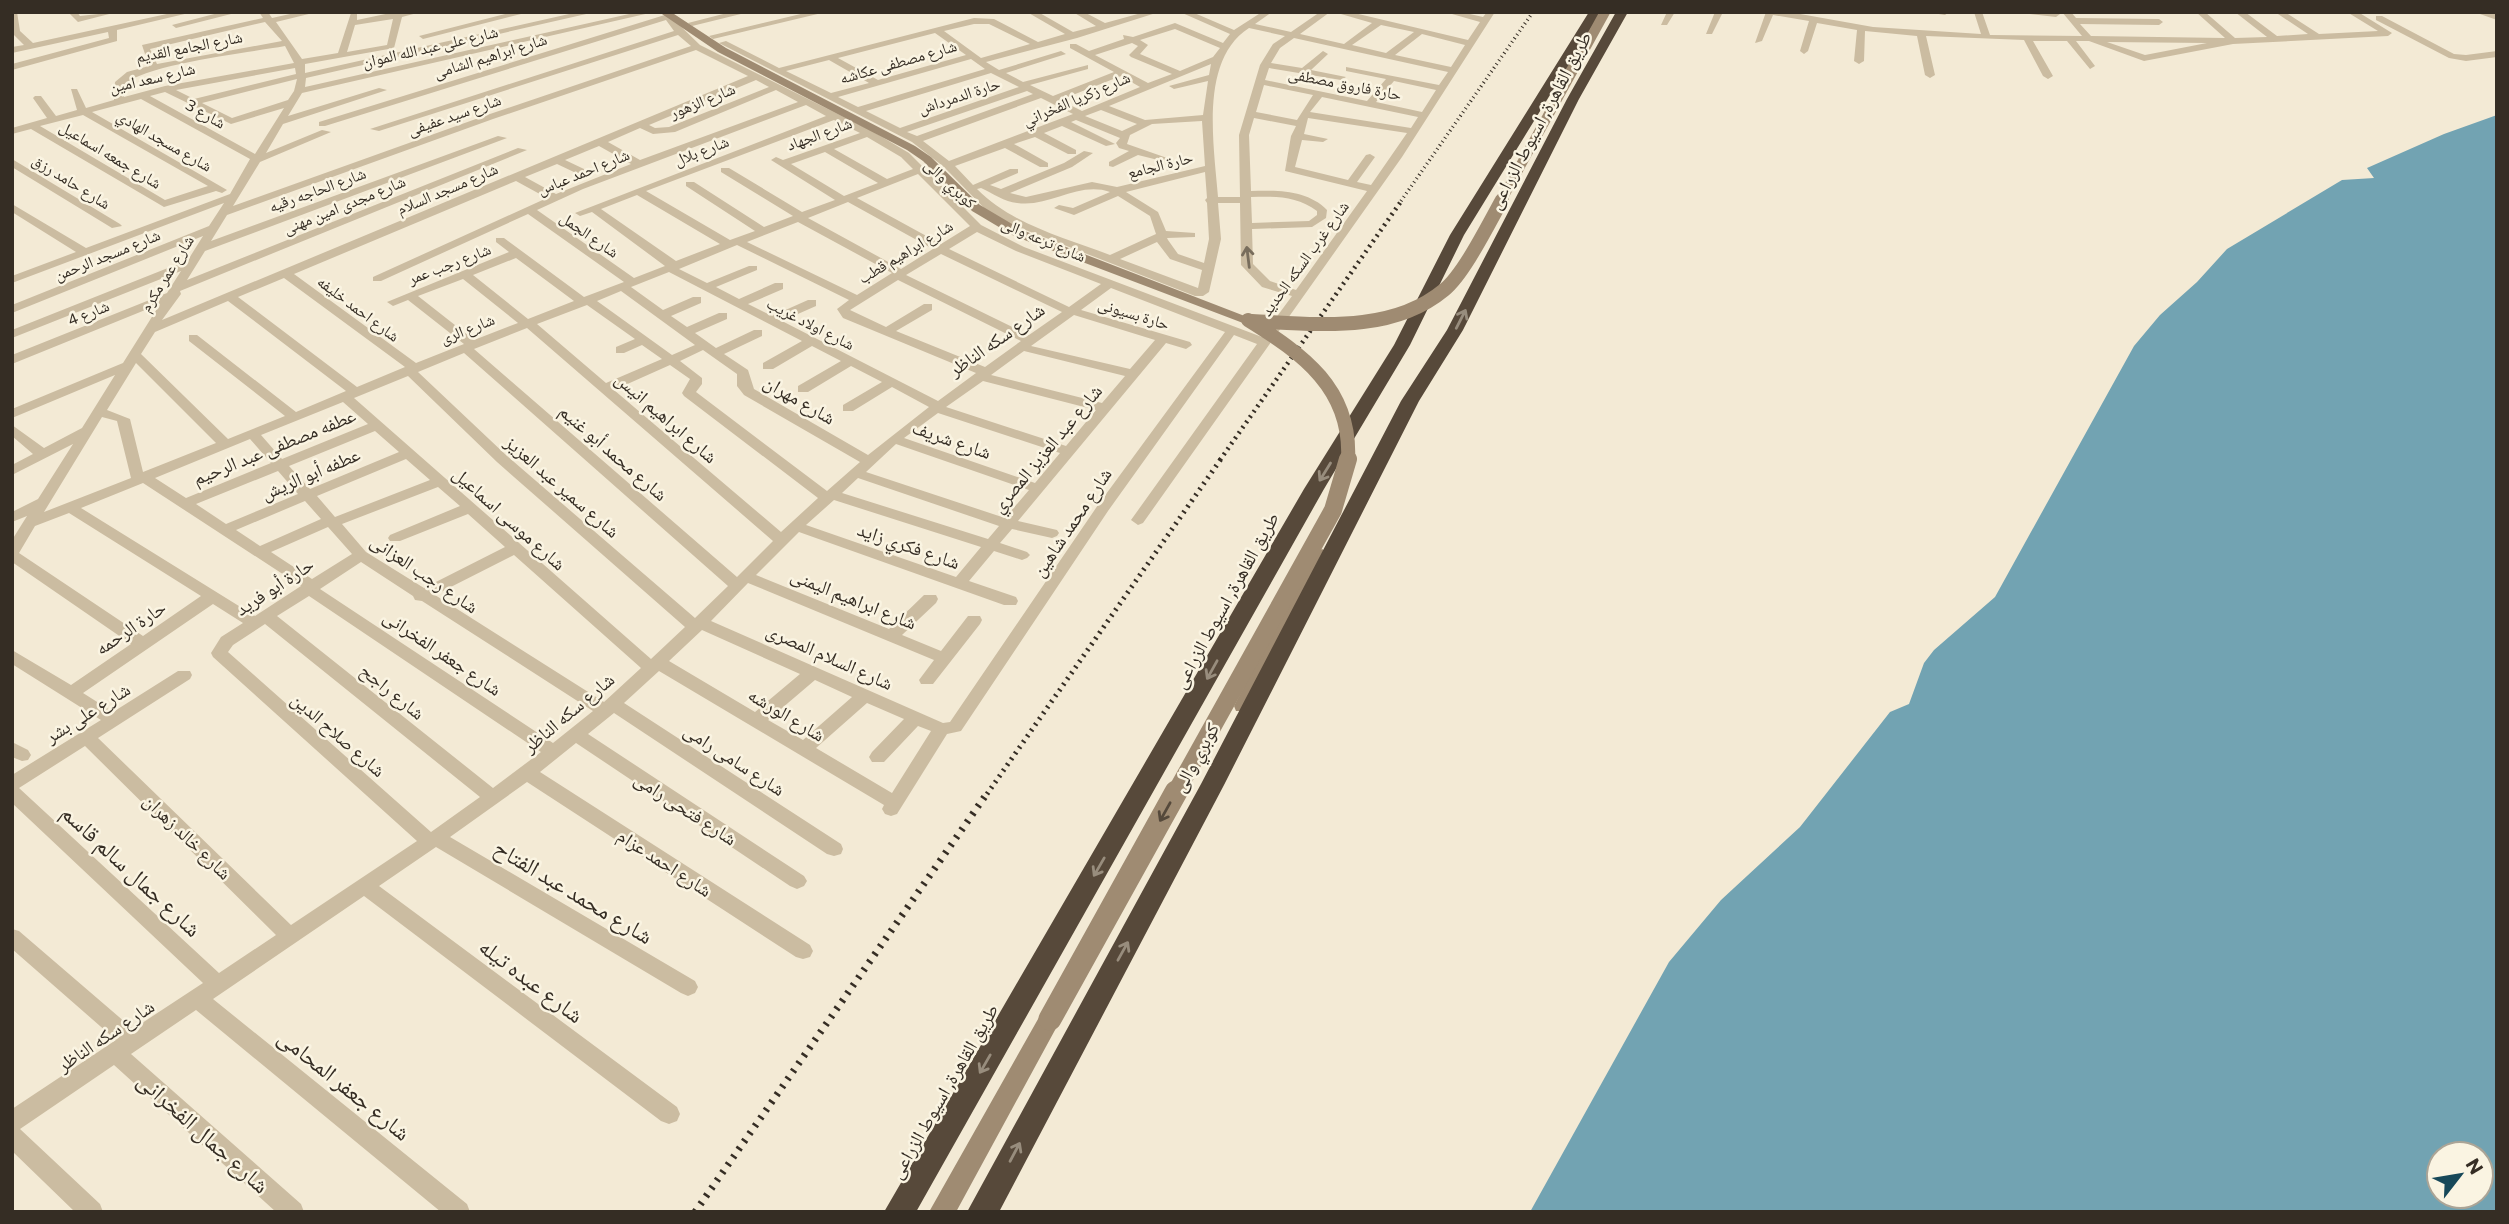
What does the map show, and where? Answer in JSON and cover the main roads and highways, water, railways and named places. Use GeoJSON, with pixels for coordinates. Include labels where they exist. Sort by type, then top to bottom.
{"type":"FeatureCollection","features":[{"type":"Feature","properties":{"kind":"highway","name":"طريق القاهرة, اسيوط الزراعى"},"geometry":{"type":"LineString","coordinates":[[899,1212],[1314,489],[1375,390],[1411,354],[1457,235],[1595,12]]}},
{"type":"Feature","properties":{"kind":"highway","name":"طريق القاهرة, اسيوط الزراعى"},"geometry":{"type":"LineString","coordinates":[[982,1212],[1158,886],[1410,401],[1443,351],[1573,99],[1622,12]]}},
{"type":"Feature","properties":{"kind":"highway"},"geometry":{"type":"LineString","coordinates":[[1411,354],[1443,351]]}},
{"type":"Feature","properties":{"kind":"highway"},"geometry":{"type":"LineString","coordinates":[[1375,390],[1394,385],[1406,387],[1410,401]]}},
{"type":"Feature","properties":{"kind":"main road","name":"كوبري والى"},"geometry":{"type":"LineString","coordinates":[[1245,317],[1304,325],[1352,324],[1400,315],[1416,309],[1446,289],[1483,234],[1605,12]]}},
{"type":"Feature","properties":{"kind":"main road","name":"كوبري والى"},"geometry":{"type":"LineString","coordinates":[[670,14],[722,50],[911,148],[927,159],[976,208],[1018,233],[1245,317],[1285,342],[1326,380],[1350,429],[1348,465],[1333,510],[943,1212]]}},
{"type":"Feature","properties":{"kind":"main road","name":"شارع ترعه والى"},"geometry":{"type":"LineString","coordinates":[[670,14],[692,23],[718,40]]}},
{"type":"Feature","properties":{"kind":"main road","name":"كوبري والى"},"geometry":{"type":"LineString","coordinates":[[718,40],[912,148],[929,159],[978,208],[1019,233],[1245,317],[1292,340],[1334,378],[1359,429],[1357,466],[1344,512],[1266,657],[1158,886]]}},
{"type":"Feature","properties":{"kind":"main road","name":"كوبري والى"},"geometry":{"type":"LineString","coordinates":[[1245,317],[1349,318],[1394,310],[1436,286],[1473,232],[1564,75],[1573,57],[1573,47]]}},
{"type":"Feature","properties":{"kind":"water"},"geometry":{"type":"Polygon","coordinates":[[[2497,115],[2497,1212],[1530,1212],[1669,962],[1721,900],[1800,827],[1890,712],[1909,704],[1924,663],[1934,650],[1995,597],[2134,346],[2160,315],[2197,282],[2227,249],[2342,180],[2374,178],[2367,168],[2444,134],[2497,115]]]}},
{"type":"Feature","properties":{"kind":"railway"},"geometry":{"type":"LineString","coordinates":[[1401,201],[1533,12]]}},
{"type":"Feature","properties":{"kind":"railway"},"geometry":{"type":"LineString","coordinates":[[1220,460],[1402,200]]}},
{"type":"Feature","properties":{"kind":"railway"},"geometry":{"type":"LineString","coordinates":[[987,794],[1221,459]]}},
{"type":"Feature","properties":{"kind":"railway"},"geometry":{"type":"LineString","coordinates":[[695,1212],[988,792]]}}]}
